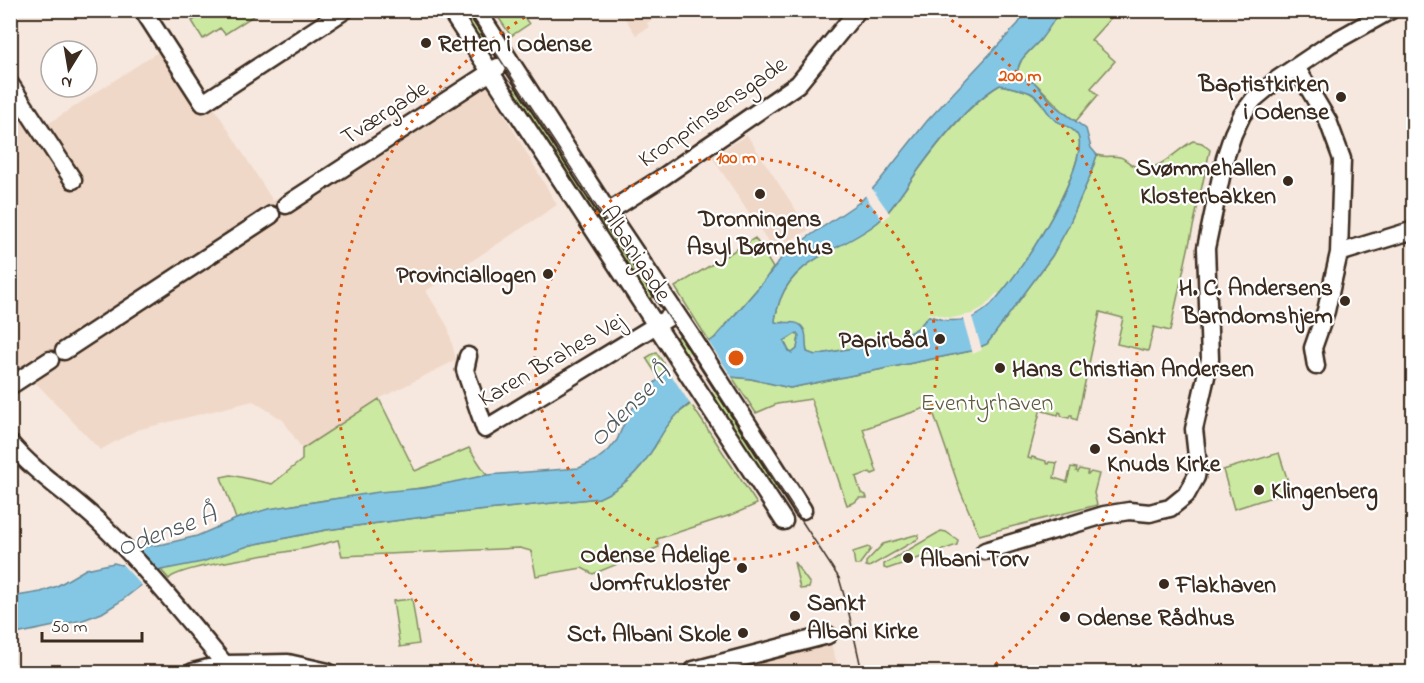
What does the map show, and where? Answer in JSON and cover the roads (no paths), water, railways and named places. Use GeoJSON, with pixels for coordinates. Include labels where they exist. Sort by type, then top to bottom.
{"type":"FeatureCollection","features":[{"type":"Feature","properties":{"kind":"street"},"geometry":{"type":"LineString","coordinates":[[143,10],[203,104],[345,10]]}},
{"type":"Feature","properties":{"kind":"street","name":"Albanigade"},"geometry":{"type":"LineString","coordinates":[[450,10],[784,521]]}},
{"type":"Feature","properties":{"kind":"street","name":"Albanigade"},"geometry":{"type":"LineString","coordinates":[[477,10],[803,510]]}},
{"type":"Feature","properties":{"kind":"street","name":"Kronprinsensgade"},"geometry":{"type":"LineString","coordinates":[[608,212],[798,84],[858,10]]}},
{"type":"Feature","properties":{"kind":"street"},"geometry":{"type":"LineString","coordinates":[[985,551],[1104,515],[1129,511],[1150,513],[1176,504],[1186,495],[1196,477],[1198,465],[1194,435],[1196,417],[1210,359],[1206,248],[1225,158],[1242,115],[1254,99],[1296,67],[1330,44],[1391,10]]}},
{"type":"Feature","properties":{"kind":"street","name":"Tværgade"},"geometry":{"type":"LineString","coordinates":[[286,205],[509,60]]}},
{"type":"Feature","properties":{"kind":"street"},"geometry":{"type":"LineString","coordinates":[[1296,67],[1328,121],[1340,151],[1339,253],[1326,311],[1313,348],[1316,366]]}},
{"type":"Feature","properties":{"kind":"street"},"geometry":{"type":"LineString","coordinates":[[10,84],[73,180]]}},
{"type":"Feature","properties":{"kind":"street"},"geometry":{"type":"LineString","coordinates":[[10,386],[271,215]]}},
{"type":"Feature","properties":{"kind":"street"},"geometry":{"type":"LineString","coordinates":[[1339,253],[1413,230]]}},
{"type":"Feature","properties":{"kind":"street","name":"Karen Brahes Vej"},"geometry":{"type":"LineString","coordinates":[[468,356],[465,370],[485,429],[676,313]]}},
{"type":"Feature","properties":{"kind":"street"},"geometry":{"type":"LineString","coordinates":[[10,443],[42,475],[99,523],[129,554],[227,668]]}},
{"type":"Feature","properties":{"kind":"street"},"geometry":{"type":"LineString","coordinates":[[694,671],[828,635]]}},
{"type":"Feature","properties":{"kind":"street"},"geometry":{"type":"LineString","coordinates":[[193,672],[288,663],[328,672]]}},
{"type":"Feature","properties":{"kind":"water"},"geometry":{"type":"Polygon","coordinates":[[[1027,11],[1059,11],[1041,39],[1022,59],[1018,74],[1035,83],[1055,106],[1086,129],[1091,148],[1097,155],[1068,227],[1052,256],[987,344],[971,351],[790,388],[732,377],[680,412],[668,425],[636,472],[623,484],[599,498],[326,530],[251,545],[202,562],[161,570],[102,613],[83,620],[11,635],[11,597],[41,592],[57,586],[86,569],[114,563],[121,565],[140,547],[197,536],[236,519],[268,509],[379,492],[425,488],[487,475],[579,468],[596,460],[617,440],[628,414],[646,391],[668,370],[716,337],[786,252],[861,201],[927,121],[1018,24],[1027,11]],[[1000,85],[987,93],[961,117],[926,159],[894,205],[878,222],[810,263],[787,285],[780,300],[775,322],[796,323],[803,327],[807,352],[815,355],[897,340],[918,328],[929,316],[963,320],[976,316],[995,300],[1010,281],[1044,231],[1059,203],[1071,178],[1078,155],[1079,139],[1073,130],[1055,120],[1031,93],[1000,85]],[[797,333],[784,341],[792,353],[797,349],[799,336],[797,333]]]}},
{"type":"Feature","properties":{"kind":"tram line"},"geometry":{"type":"LineString","coordinates":[[468,10],[839,578],[862,672]]}},
{"type":"Feature","properties":{"kind":"place","name":"Retten i Odense"},"geometry":{"type":"Point","coordinates":[426,43]}},
{"type":"Feature","properties":{"kind":"place","name":"Baptistkirken i Odense"},"geometry":{"type":"Point","coordinates":[1341,97]}},
{"type":"Feature","properties":{"kind":"place","name":"Svømmehallen Klosterbakken"},"geometry":{"type":"Point","coordinates":[1288,181]}},
{"type":"Feature","properties":{"kind":"place","name":"Dronningens Asyl Børnehus"},"geometry":{"type":"Point","coordinates":[760,194]}},
{"type":"Feature","properties":{"kind":"place","name":"Provinciallogen"},"geometry":{"type":"Point","coordinates":[548,274]}},
{"type":"Feature","properties":{"kind":"place","name":"H. C. Andersens Barndomshjem"},"geometry":{"type":"Point","coordinates":[1345,301]}},
{"type":"Feature","properties":{"kind":"place","name":"Papirbåd"},"geometry":{"type":"Point","coordinates":[940,339]}},
{"type":"Feature","properties":{"kind":"place","name":"Hans Christian Andersen"},"geometry":{"type":"Point","coordinates":[1000,368]}},
{"type":"Feature","properties":{"kind":"place","name":"Sankt Knuds Kirke"},"geometry":{"type":"Point","coordinates":[1095,449]}},
{"type":"Feature","properties":{"kind":"place","name":"Klingenberg"},"geometry":{"type":"Point","coordinates":[1259,490]}},
{"type":"Feature","properties":{"kind":"place","name":"Albani Torv"},"geometry":{"type":"Point","coordinates":[908,558]}},
{"type":"Feature","properties":{"kind":"place","name":"Odense Adelige Jomfrukloster"},"geometry":{"type":"Point","coordinates":[742,568]}},
{"type":"Feature","properties":{"kind":"place","name":"Flakhaven"},"geometry":{"type":"Point","coordinates":[1164,584]}},
{"type":"Feature","properties":{"kind":"place","name":"Sankt Albani Kirke"},"geometry":{"type":"Point","coordinates":[795,616]}},
{"type":"Feature","properties":{"kind":"place","name":"Odense Rådhus"},"geometry":{"type":"Point","coordinates":[1065,617]}},
{"type":"Feature","properties":{"kind":"place","name":"Sct. Albani Skole"},"geometry":{"type":"Point","coordinates":[743,633]}},
{"type":"Feature","properties":{"kind":"park label","name":"Eventyrhaven"},"geometry":{"type":"Point","coordinates":[987,402]}},
{"type":"Feature","properties":{"kind":"water label","name":"Odense Å"},"geometry":{"type":"Point","coordinates":[629,405]}},
{"type":"Feature","properties":{"kind":"water label","name":"Odense Å"},"geometry":{"type":"Point","coordinates":[166,530]}}]}
